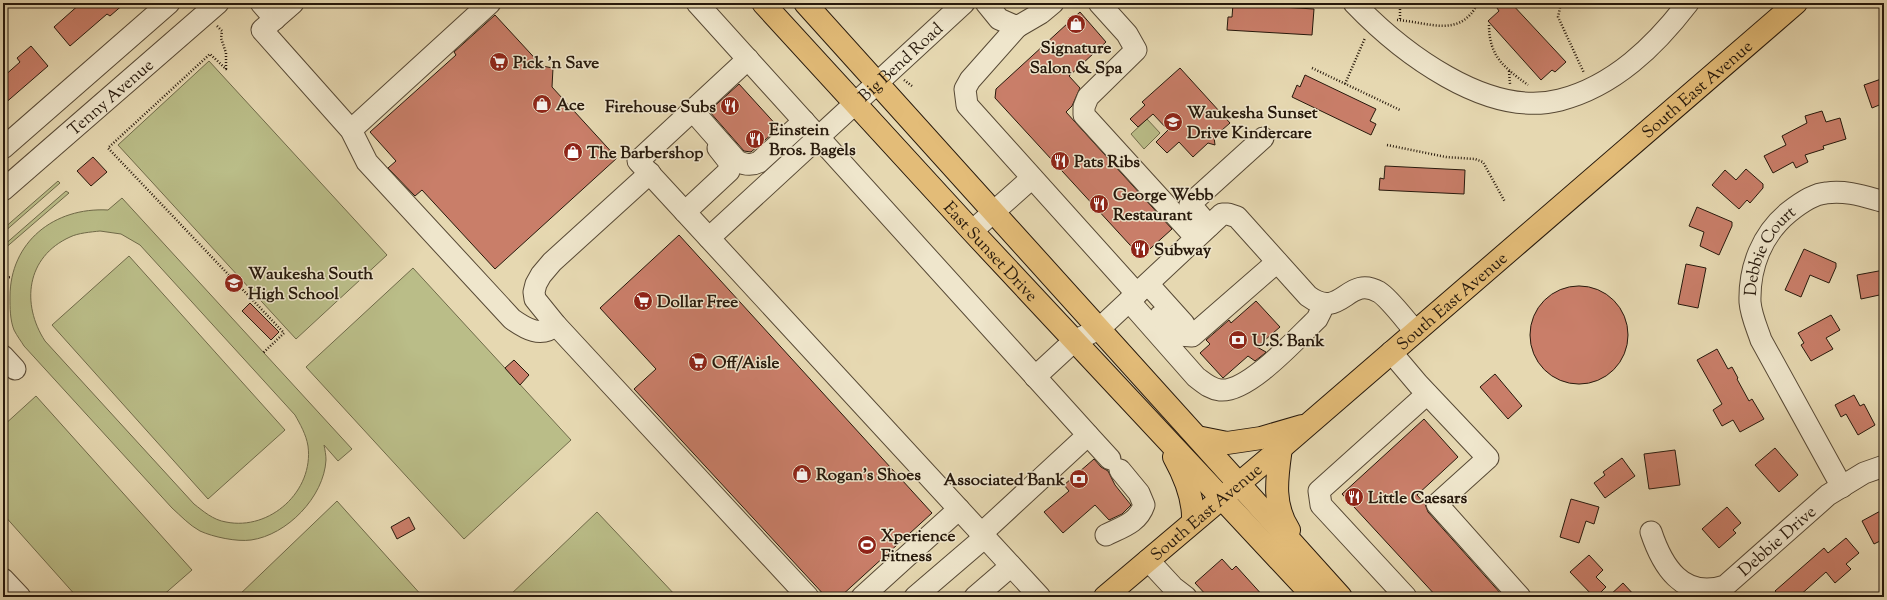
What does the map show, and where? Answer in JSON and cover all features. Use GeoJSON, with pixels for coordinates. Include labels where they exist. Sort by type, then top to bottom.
{"type":"FeatureCollection","features":[{"type":"Feature","properties":{"kind":"main road","name":"East Sunset Drive"},"geometry":{"type":"LineString","coordinates":[[764,3],[854,104],[1074,342],[1314,597]]}},
{"type":"Feature","properties":{"kind":"main road","name":"South East Avenue"},"geometry":{"type":"LineString","coordinates":[[1105,597],[1220,498],[1281,448],[1796,3]]}},
{"type":"Feature","properties":{"kind":"main road","name":"East Sunset Drive"},"geometry":{"type":"LineString","coordinates":[[809,6],[1312,564]]}},
{"type":"Feature","properties":{"kind":"main road"},"geometry":{"type":"LineString","coordinates":[[1197,437],[1227,443],[1261,438],[1307,425]]}},
{"type":"Feature","properties":{"kind":"main road"},"geometry":{"type":"LineString","coordinates":[[1166,440],[1184,476],[1194,507],[1193,521]]}},
{"type":"Feature","properties":{"kind":"main road"},"geometry":{"type":"LineString","coordinates":[[1281,448],[1276,482],[1278,503],[1284,522],[1312,564],[1341,597]]}},
{"type":"Feature","properties":{"kind":"street","name":"Tenny Avenue"},"geometry":{"type":"LineString","coordinates":[[3,148],[169,3]]}},
{"type":"Feature","properties":{"kind":"street","name":"Tenny Avenue"},"geometry":{"type":"LineString","coordinates":[[3,190],[218,3]]}},
{"type":"Feature","properties":{"kind":"street"},"geometry":{"type":"LineString","coordinates":[[261,3],[275,19]]}},
{"type":"Feature","properties":{"kind":"street"},"geometry":{"type":"LineString","coordinates":[[293,3],[262,30],[351,130],[368,162],[512,319],[533,332],[547,331],[556,325]]}},
{"type":"Feature","properties":{"kind":"street"},"geometry":{"type":"LineString","coordinates":[[351,130],[490,3]]}},
{"type":"Feature","properties":{"kind":"street"},"geometry":{"type":"LineString","coordinates":[[697,3],[1115,464],[1139,493],[1144,505],[1139,516],[1129,525],[1106,535]]}},
{"type":"Feature","properties":{"kind":"street","name":"Big Bend Road"},"geometry":{"type":"LineString","coordinates":[[811,129],[854,104],[964,3]]}},
{"type":"Feature","properties":{"kind":"street"},"geometry":{"type":"LineString","coordinates":[[986,3],[1000,19],[1017,27]]}},
{"type":"Feature","properties":{"kind":"street"},"geometry":{"type":"LineString","coordinates":[[1053,3],[1041,13],[1017,27],[970,80],[965,89],[967,105],[972,113],[1138,293],[1196,376],[1205,384],[1219,390],[1236,388],[1258,374],[1317,319],[1321,311],[1322,304]]}},
{"type":"Feature","properties":{"kind":"street"},"geometry":{"type":"LineString","coordinates":[[1099,3],[1127,34],[1136,50],[1088,97],[1084,107],[1084,115],[1203,232]]}},
{"type":"Feature","properties":{"kind":"street"},"geometry":{"type":"LineString","coordinates":[[1354,3],[1390,38],[1411,55],[1449,78],[1493,97],[1513,103],[1542,103],[1559,101],[1582,93],[1609,78],[1653,44],[1688,3]]}},
{"type":"Feature","properties":{"kind":"street"},"geometry":{"type":"LineString","coordinates":[[748,59],[638,161],[983,535],[1035,595]]}},
{"type":"Feature","properties":{"kind":"street"},"geometry":{"type":"LineString","coordinates":[[690,113],[737,161],[746,165],[759,162],[811,129]]}},
{"type":"Feature","properties":{"kind":"street"},"geometry":{"type":"LineString","coordinates":[[685,212],[726,175],[730,167],[725,156],[690,113]]}},
{"type":"Feature","properties":{"kind":"street"},"geometry":{"type":"LineString","coordinates":[[709,238],[811,129]]}},
{"type":"Feature","properties":{"kind":"street"},"geometry":{"type":"LineString","coordinates":[[1203,232],[1190,204],[1262,138]]}},
{"type":"Feature","properties":{"kind":"street"},"geometry":{"type":"LineString","coordinates":[[650,173],[552,262],[541,275],[536,284],[534,292],[535,299],[556,325],[808,597]]}},
{"type":"Feature","properties":{"kind":"street"},"geometry":{"type":"LineString","coordinates":[[972,231],[1032,178]]}},
{"type":"Feature","properties":{"kind":"street","name":"Debbie Court"},"geometry":{"type":"LineString","coordinates":[[1842,487],[1761,340],[1754,321],[1750,302],[1751,281],[1759,250],[1769,233],[1781,219],[1798,205],[1814,196],[1835,192],[1857,194],[1881,201]]}},
{"type":"Feature","properties":{"kind":"street"},"geometry":{"type":"LineString","coordinates":[[1035,377],[1074,342],[1099,329],[1222,214],[1232,214],[1237,217],[1308,296],[1322,304],[1334,303],[1358,288],[1371,289],[1383,295],[1415,331]]}},
{"type":"Feature","properties":{"kind":"street"},"geometry":{"type":"LineString","coordinates":[[1138,293],[1138,303],[1152,310],[1178,336],[1187,337],[1194,335],[1277,262]]}},
{"type":"Feature","properties":{"kind":"street"},"geometry":{"type":"LineString","coordinates":[[1391,352],[1427,394],[1488,458],[1437,504],[1520,597]]}},
{"type":"Feature","properties":{"kind":"street"},"geometry":{"type":"LineString","coordinates":[[1406,597],[1321,504],[1320,491],[1427,394]]}},
{"type":"Feature","properties":{"kind":"street"},"geometry":{"type":"LineString","coordinates":[[915,597],[983,535],[1088,435]]}},
{"type":"Feature","properties":{"kind":"street","name":"Debbie Drive"},"geometry":{"type":"LineString","coordinates":[[1651,532],[1660,558],[1668,574],[1677,584],[1691,593],[1709,595],[1724,586],[1828,495],[1864,473],[1884,466]]}},
{"type":"Feature","properties":{"kind":"street"},"geometry":{"type":"LineString","coordinates":[[862,597],[959,509]]}},
{"type":"Feature","properties":{"kind":"street"},"geometry":{"type":"LineString","coordinates":[[1148,560],[1173,587],[1186,597]]}},
{"type":"Feature","properties":{"kind":"street"},"geometry":{"type":"LineString","coordinates":[[975,597],[1011,566]]}},
{"type":"Feature","properties":{"kind":"street"},"geometry":{"type":"LineString","coordinates":[[3,579],[20,597]]}},
{"type":"Feature","properties":{"kind":"path"},"geometry":{"type":"LineString","coordinates":[[1400,3],[1400,20]]}},
{"type":"Feature","properties":{"kind":"path"},"geometry":{"type":"LineString","coordinates":[[1564,3],[1560,8],[1558,17],[1585,77]]}},
{"type":"Feature","properties":{"kind":"path"},"geometry":{"type":"LineString","coordinates":[[217,25],[222,31],[221,38],[226,53],[226,69],[210,54],[108,148],[284,333],[263,353]]}},
{"type":"Feature","properties":{"kind":"path"},"geometry":{"type":"LineString","coordinates":[[1489,25],[1490,43],[1499,61],[1509,71],[1530,86]]}},
{"type":"Feature","properties":{"kind":"path"},"geometry":{"type":"LineString","coordinates":[[1312,68],[1400,110]]}},
{"type":"Feature","properties":{"kind":"path"},"geometry":{"type":"LineString","coordinates":[[1509,71],[1513,103]]}},
{"type":"Feature","properties":{"kind":"path"},"geometry":{"type":"LineString","coordinates":[[1387,145],[1446,157],[1475,159],[1483,162],[1505,202]]}},
{"type":"Feature","properties":{"kind":"path"},"geometry":{"type":"LineString","coordinates":[[3,278],[11,277]]}},
{"type":"Feature","properties":{"kind":"green space"},"geometry":{"type":"Polygon","coordinates":[[[209,61],[387,255],[296,339],[118,145],[209,61]]]}},
{"type":"Feature","properties":{"kind":"green space"},"geometry":{"type":"Polygon","coordinates":[[[1147,119],[1160,133],[1144,149],[1131,134],[1147,119]]]}},
{"type":"Feature","properties":{"kind":"green space"},"geometry":{"type":"Polygon","coordinates":[[[58,181],[60,183],[3,233],[3,229],[58,181]]]}},
{"type":"Feature","properties":{"kind":"green space"},"geometry":{"type":"Polygon","coordinates":[[[66,191],[69,193],[3,250],[3,246],[66,191]]]}},
{"type":"Feature","properties":{"kind":"green space"},"geometry":{"type":"Polygon","coordinates":[[[122,198],[352,449],[338,461],[324,445],[326,460],[324,474],[318,487],[311,500],[301,512],[278,531],[264,537],[251,540],[239,540],[211,535],[192,526],[172,508],[24,346],[14,330],[10,310],[12,277],[18,260],[27,245],[39,232],[53,222],[70,215],[88,211],[108,210],[122,198]],[[100,231],[70,237],[55,246],[44,256],[36,269],[32,283],[31,297],[37,327],[45,341],[194,504],[213,517],[226,522],[242,523],[258,520],[273,514],[286,504],[296,492],[304,478],[308,463],[308,446],[299,422],[295,415],[140,245],[121,234],[100,231]]]}},
{"type":"Feature","properties":{"kind":"green space"},"geometry":{"type":"Polygon","coordinates":[[[129,256],[285,430],[208,499],[52,325],[129,256]]]}},
{"type":"Feature","properties":{"kind":"green space"},"geometry":{"type":"Polygon","coordinates":[[[413,268],[571,440],[464,539],[306,367],[413,268]]]}},
{"type":"Feature","properties":{"kind":"green space"},"geometry":{"type":"Polygon","coordinates":[[[36,396],[192,570],[161,597],[77,597],[3,514],[3,426],[36,396]]]}},
{"type":"Feature","properties":{"kind":"green space"},"geometry":{"type":"Polygon","coordinates":[[[337,501],[423,597],[237,597],[337,501]]]}},
{"type":"Feature","properties":{"kind":"green space"},"geometry":{"type":"Polygon","coordinates":[[[597,512],[677,597],[508,597],[597,512]]]}},
{"type":"Feature","properties":{"kind":"building"},"geometry":{"type":"Polygon","coordinates":[[[81,3],[125,3],[110,16],[107,14],[70,46],[54,27],[81,3]]]}},
{"type":"Feature","properties":{"kind":"building"},"geometry":{"type":"Polygon","coordinates":[[[1502,3],[1511,3],[1566,62],[1555,72],[1552,70],[1541,80],[1488,21],[1499,11],[1497,8],[1502,3]]]}},
{"type":"Feature","properties":{"kind":"building"},"geometry":{"type":"Polygon","coordinates":[[[1233,4],[1314,9],[1312,35],[1227,30],[1228,17],[1232,17],[1233,4]]]}},
{"type":"Feature","properties":{"kind":"building"},"geometry":{"type":"Polygon","coordinates":[[[1080,12],[1106,42],[1069,76],[1080,88],[1072,106],[1066,112],[1172,229],[1141,257],[995,98],[996,89],[1080,12]]]}},
{"type":"Feature","properties":{"kind":"building"},"geometry":{"type":"Polygon","coordinates":[[[495,15],[542,66],[553,68],[552,87],[617,158],[495,269],[422,190],[415,196],[388,168],[396,161],[370,132],[456,55],[454,52],[495,15]]]}},
{"type":"Feature","properties":{"kind":"building"},"geometry":{"type":"Polygon","coordinates":[[[31,46],[48,66],[3,105],[3,77],[20,62],[17,58],[31,46]]]}},
{"type":"Feature","properties":{"kind":"building"},"geometry":{"type":"Polygon","coordinates":[[[1180,68],[1230,123],[1214,137],[1215,145],[1208,143],[1193,157],[1179,142],[1167,153],[1156,142],[1168,130],[1153,114],[1138,127],[1130,119],[1145,105],[1142,102],[1180,68]]]}},
{"type":"Feature","properties":{"kind":"building"},"geometry":{"type":"Polygon","coordinates":[[[1305,75],[1376,109],[1370,121],[1376,124],[1371,135],[1292,97],[1297,85],[1300,87],[1305,75]]]}},
{"type":"Feature","properties":{"kind":"building"},"geometry":{"type":"Polygon","coordinates":[[[1884,78],[1884,103],[1872,108],[1864,85],[1884,78]]]}},
{"type":"Feature","properties":{"kind":"building"},"geometry":{"type":"Polygon","coordinates":[[[739,84],[779,128],[751,152],[744,151],[709,111],[739,84]]]}},
{"type":"Feature","properties":{"kind":"building"},"geometry":{"type":"Polygon","coordinates":[[[1822,111],[1826,122],[1840,118],[1846,139],[1823,146],[1824,149],[1805,155],[1808,162],[1796,168],[1793,162],[1773,173],[1764,156],[1786,145],[1782,136],[1807,123],[1805,116],[1822,111]]]}},
{"type":"Feature","properties":{"kind":"building"},"geometry":{"type":"Polygon","coordinates":[[[93,157],[107,172],[91,186],[77,171],[93,157]]]}},
{"type":"Feature","properties":{"kind":"building"},"geometry":{"type":"Polygon","coordinates":[[[1385,166],[1465,170],[1464,194],[1379,190],[1380,178],[1384,179],[1385,166]]]}},
{"type":"Feature","properties":{"kind":"building"},"geometry":{"type":"Polygon","coordinates":[[[1746,169],[1763,184],[1763,188],[1750,203],[1747,200],[1739,209],[1712,185],[1725,170],[1736,180],[1746,169]]]}},
{"type":"Feature","properties":{"kind":"building"},"geometry":{"type":"Polygon","coordinates":[[[1697,207],[1732,222],[1732,226],[1719,255],[1700,246],[1704,232],[1689,226],[1697,207]]]}},
{"type":"Feature","properties":{"kind":"building"},"geometry":{"type":"Polygon","coordinates":[[[679,235],[932,513],[840,597],[826,597],[634,389],[656,369],[600,308],[679,235]]]}},
{"type":"Feature","properties":{"kind":"building"},"geometry":{"type":"Polygon","coordinates":[[[1804,249],[1836,263],[1836,267],[1829,283],[1810,275],[1801,297],[1785,290],[1804,249]]]}},
{"type":"Feature","properties":{"kind":"building"},"geometry":{"type":"Polygon","coordinates":[[[1686,264],[1706,268],[1698,308],[1678,304],[1686,264]]]}},
{"type":"Feature","properties":{"kind":"building"},"geometry":{"type":"Polygon","coordinates":[[[1884,270],[1884,294],[1861,299],[1857,275],[1884,270]]]}},
{"type":"Feature","properties":{"kind":"building"},"geometry":{"type":"Polygon","coordinates":[[[1579,286],[1598,289],[1614,300],[1625,316],[1628,335],[1625,354],[1614,370],[1598,381],[1579,384],[1560,381],[1544,370],[1533,354],[1530,335],[1533,316],[1544,300],[1560,289],[1579,286]]]}},
{"type":"Feature","properties":{"kind":"building"},"geometry":{"type":"Polygon","coordinates":[[[1256,301],[1280,327],[1257,347],[1266,352],[1264,354],[1255,361],[1248,356],[1223,378],[1200,353],[1210,344],[1206,340],[1229,320],[1231,323],[1256,301]]]}},
{"type":"Feature","properties":{"kind":"building"},"geometry":{"type":"Polygon","coordinates":[[[250,303],[279,332],[271,340],[242,311],[250,303]]]}},
{"type":"Feature","properties":{"kind":"building"},"geometry":{"type":"Polygon","coordinates":[[[1831,315],[1840,330],[1826,338],[1833,349],[1811,361],[1801,345],[1804,343],[1798,333],[1831,315]]]}},
{"type":"Feature","properties":{"kind":"building"},"geometry":{"type":"Polygon","coordinates":[[[1717,349],[1728,369],[1732,367],[1749,401],[1752,399],[1764,419],[1740,432],[1733,420],[1722,426],[1713,410],[1722,404],[1697,360],[1717,349]]]}},
{"type":"Feature","properties":{"kind":"building"},"geometry":{"type":"Polygon","coordinates":[[[514,360],[529,375],[520,385],[505,368],[514,360]]]}},
{"type":"Feature","properties":{"kind":"building"},"geometry":{"type":"Polygon","coordinates":[[[1495,374],[1522,406],[1508,419],[1480,387],[1495,374]]]}},
{"type":"Feature","properties":{"kind":"building"},"geometry":{"type":"Polygon","coordinates":[[[1854,395],[1860,406],[1864,404],[1875,425],[1858,435],[1846,414],[1841,417],[1835,405],[1854,395]]]}},
{"type":"Feature","properties":{"kind":"building"},"geometry":{"type":"Polygon","coordinates":[[[1424,419],[1458,457],[1417,495],[1425,504],[1428,512],[1502,595],[1499,597],[1437,597],[1342,494],[1424,419]]]}},
{"type":"Feature","properties":{"kind":"building"},"geometry":{"type":"Polygon","coordinates":[[[1775,448],[1798,475],[1779,492],[1755,465],[1775,448]]]}},
{"type":"Feature","properties":{"kind":"building"},"geometry":{"type":"Polygon","coordinates":[[[1675,450],[1680,485],[1649,489],[1644,454],[1675,450]]]}},
{"type":"Feature","properties":{"kind":"building"},"geometry":{"type":"Polygon","coordinates":[[[1622,458],[1635,476],[1605,498],[1594,483],[1605,475],[1603,472],[1622,458]]]}},
{"type":"Feature","properties":{"kind":"building"},"geometry":{"type":"Polygon","coordinates":[[[1094,459],[1101,467],[1108,471],[1115,485],[1131,505],[1122,514],[1109,520],[1095,505],[1063,533],[1044,512],[1069,491],[1064,485],[1094,459]]]}},
{"type":"Feature","properties":{"kind":"building"},"geometry":{"type":"Polygon","coordinates":[[[1571,499],[1599,507],[1594,524],[1586,521],[1579,543],[1560,537],[1571,499]]]}},
{"type":"Feature","properties":{"kind":"building"},"geometry":{"type":"Polygon","coordinates":[[[1727,507],[1741,523],[1733,530],[1736,533],[1719,548],[1702,529],[1727,507]]]}},
{"type":"Feature","properties":{"kind":"building"},"geometry":{"type":"Polygon","coordinates":[[[1884,509],[1884,539],[1874,544],[1862,521],[1884,509]]]}},
{"type":"Feature","properties":{"kind":"building"},"geometry":{"type":"Polygon","coordinates":[[[409,517],[415,529],[397,539],[391,527],[409,517]]]}},
{"type":"Feature","properties":{"kind":"building"},"geometry":{"type":"Polygon","coordinates":[[[1846,538],[1859,553],[1846,564],[1851,569],[1835,583],[1826,572],[1798,597],[1780,597],[1775,591],[1824,548],[1828,553],[1846,538]]]}},
{"type":"Feature","properties":{"kind":"building"},"geometry":{"type":"Polygon","coordinates":[[[1589,555],[1603,570],[1596,577],[1606,587],[1596,597],[1594,597],[1570,572],[1589,555]]]}},
{"type":"Feature","properties":{"kind":"building"},"geometry":{"type":"Polygon","coordinates":[[[1222,559],[1232,570],[1236,566],[1264,597],[1208,597],[1195,583],[1222,559]]]}},
{"type":"Feature","properties":{"kind":"building"},"geometry":{"type":"Polygon","coordinates":[[[1623,583],[1636,597],[1608,597],[1623,583]]]}},
{"type":"Feature","properties":{"kind":"place","name":"Signature Salon & Spa"},"geometry":{"type":"Point","coordinates":[1076,24]}},
{"type":"Feature","properties":{"kind":"place","name":"Pick 'n Save"},"geometry":{"type":"Point","coordinates":[499,62]}},
{"type":"Feature","properties":{"kind":"place","name":"Ace"},"geometry":{"type":"Point","coordinates":[542,104]}},
{"type":"Feature","properties":{"kind":"place","name":"Firehouse Subs"},"geometry":{"type":"Point","coordinates":[730,106]}},
{"type":"Feature","properties":{"kind":"place","name":"Waukesha Sunset Drive Kindercare"},"geometry":{"type":"Point","coordinates":[1173,122]}},
{"type":"Feature","properties":{"kind":"place","name":"Einstein Bros. Bagels"},"geometry":{"type":"Point","coordinates":[755,139]}},
{"type":"Feature","properties":{"kind":"place","name":"The Barbershop"},"geometry":{"type":"Point","coordinates":[573,152]}},
{"type":"Feature","properties":{"kind":"place","name":"Pats Ribs"},"geometry":{"type":"Point","coordinates":[1060,161]}},
{"type":"Feature","properties":{"kind":"place","name":"George Webb Restaurant"},"geometry":{"type":"Point","coordinates":[1099,204]}},
{"type":"Feature","properties":{"kind":"place","name":"Subway"},"geometry":{"type":"Point","coordinates":[1140,249]}},
{"type":"Feature","properties":{"kind":"place","name":"Waukesha South High School"},"geometry":{"type":"Point","coordinates":[234,283]}},
{"type":"Feature","properties":{"kind":"place","name":"Dollar Free"},"geometry":{"type":"Point","coordinates":[643,301]}},
{"type":"Feature","properties":{"kind":"place","name":"U.S. Bank"},"geometry":{"type":"Point","coordinates":[1238,340]}},
{"type":"Feature","properties":{"kind":"place","name":"Off/Aisle"},"geometry":{"type":"Point","coordinates":[698,362]}},
{"type":"Feature","properties":{"kind":"place","name":"Rogan's Shoes"},"geometry":{"type":"Point","coordinates":[802,474]}},
{"type":"Feature","properties":{"kind":"place","name":"Associated Bank"},"geometry":{"type":"Point","coordinates":[1079,479]}},
{"type":"Feature","properties":{"kind":"place","name":"Little Caesars"},"geometry":{"type":"Point","coordinates":[1354,497]}},
{"type":"Feature","properties":{"kind":"place","name":"Xperience Fitness"},"geometry":{"type":"Point","coordinates":[867,545]}}]}
